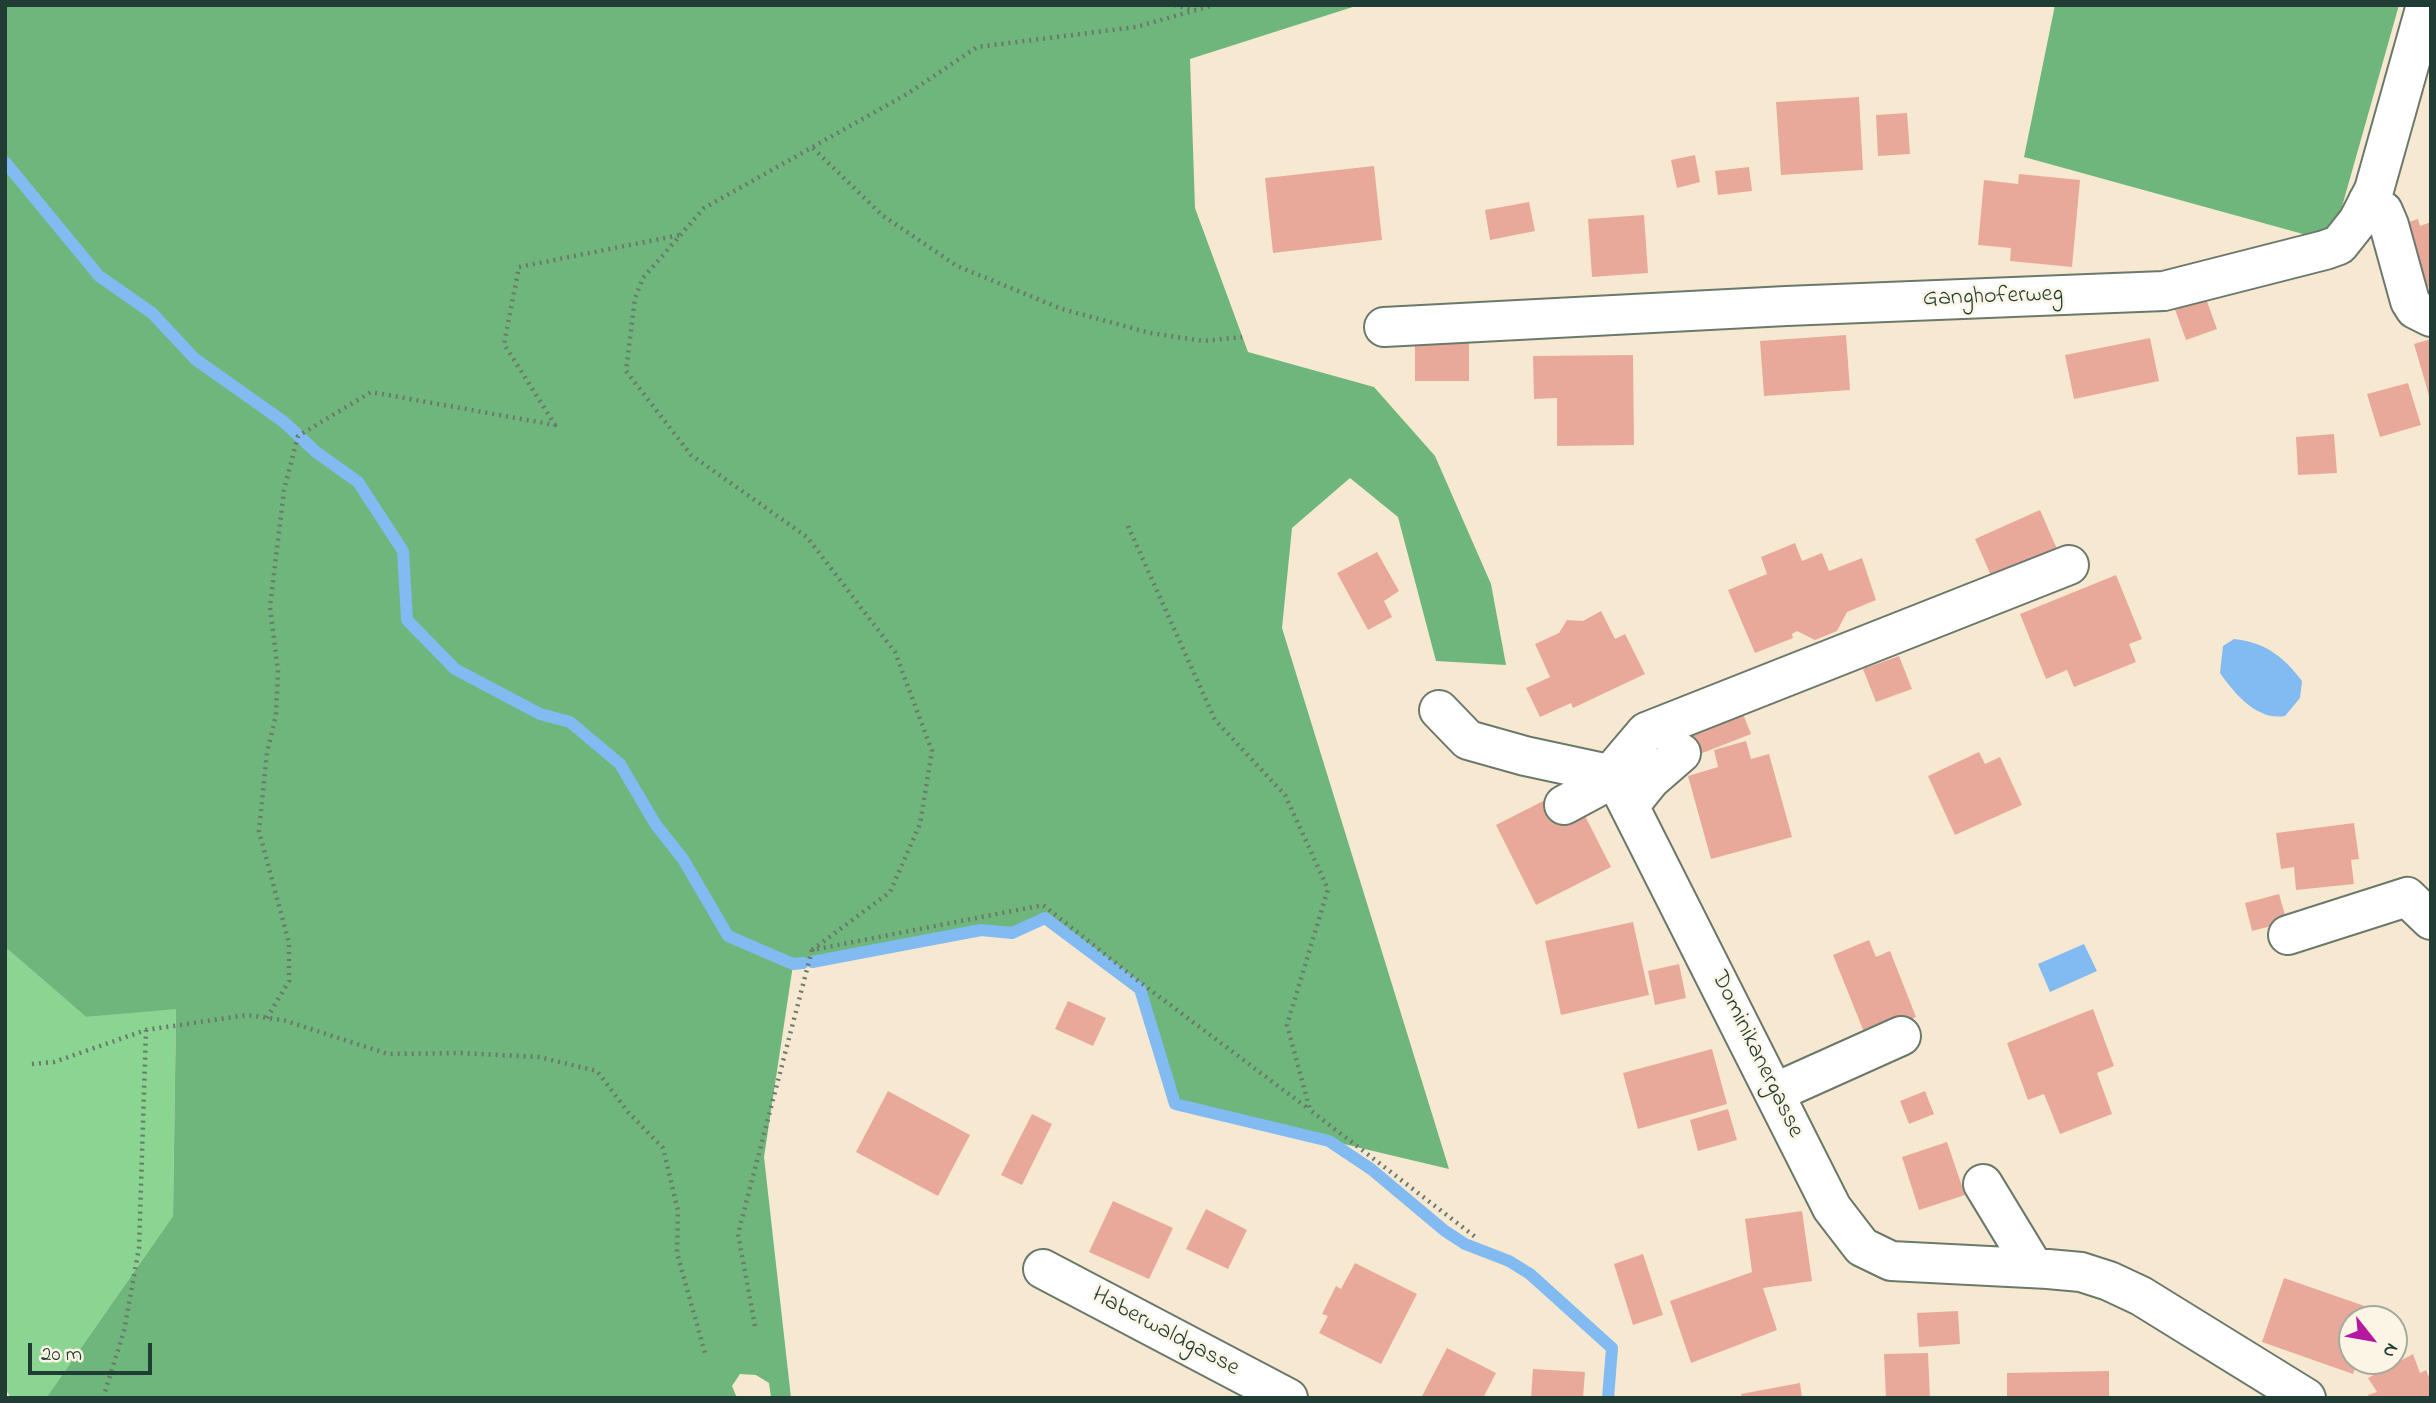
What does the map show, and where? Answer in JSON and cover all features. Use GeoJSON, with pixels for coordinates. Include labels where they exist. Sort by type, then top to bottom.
{"type":"FeatureCollection","features":[{"type":"Feature","properties":{"kind":"street","name":"Ganghoferweg"},"geometry":{"type":"LineString","coordinates":[[1384,327],[1786,306],[2164,292],[2339,245],[2358,221],[2374,190],[2427,5]]}},
{"type":"Feature","properties":{"kind":"street"},"geometry":{"type":"LineString","coordinates":[[2368,201],[2383,211],[2389,225],[2410,301],[2415,309],[2431,317]]}},
{"type":"Feature","properties":{"kind":"street"},"geometry":{"type":"LineString","coordinates":[[1624,791],[1618,765],[1646,732],[2069,565]]}},
{"type":"Feature","properties":{"kind":"street"},"geometry":{"type":"LineString","coordinates":[[1439,710],[1468,740],[1525,756],[1624,791]]}},
{"type":"Feature","properties":{"kind":"street"},"geometry":{"type":"LineString","coordinates":[[1564,805],[1624,791],[1650,780],[1681,753]]}},
{"type":"Feature","properties":{"kind":"street","name":"Dominikanergasse"},"geometry":{"type":"LineString","coordinates":[[1624,791],[1832,1208],[1862,1247],[1891,1261],[2081,1272],[2122,1286],[2306,1398]]}},
{"type":"Feature","properties":{"kind":"street"},"geometry":{"type":"LineString","coordinates":[[2288,935],[2419,909]]}},
{"type":"Feature","properties":{"kind":"street"},"geometry":{"type":"LineString","coordinates":[[1774,1093],[1901,1036]]}},
{"type":"Feature","properties":{"kind":"street"},"geometry":{"type":"LineString","coordinates":[[1983,1184],[2034,1268]]}},
{"type":"Feature","properties":{"kind":"street","name":"Haberwaldgasse"},"geometry":{"type":"LineString","coordinates":[[1043,1269],[1288,1398]]}},
{"type":"Feature","properties":{"kind":"path"},"geometry":{"type":"LineString","coordinates":[[1174,5],[1197,8]]}},
{"type":"Feature","properties":{"kind":"path"},"geometry":{"type":"LineString","coordinates":[[755,1326],[738,1234],[812,950],[890,892],[920,824],[932,751],[895,652],[807,537],[691,455],[626,371],[635,298],[643,278],[704,208],[906,94],[977,47],[1136,27],[1214,5]]}},
{"type":"Feature","properties":{"kind":"path"},"geometry":{"type":"LineString","coordinates":[[813,148],[882,215],[957,266],[1062,309],[1150,333],[1204,341],[1242,337]]}},
{"type":"Feature","properties":{"kind":"path"},"geometry":{"type":"LineString","coordinates":[[267,1017],[289,981],[289,943],[259,831],[267,753],[276,715],[278,671],[270,607],[284,490],[298,436],[370,392],[555,425],[504,344],[519,267],[681,235]]}},
{"type":"Feature","properties":{"kind":"path"},"geometry":{"type":"LineString","coordinates":[[1128,526],[1215,720],[1285,795],[1328,889],[1287,1025],[1310,1110]]}},
{"type":"Feature","properties":{"kind":"path"},"geometry":{"type":"LineString","coordinates":[[812,950],[1043,905],[1141,983],[1478,1239]]}},
{"type":"Feature","properties":{"kind":"path"},"geometry":{"type":"LineString","coordinates":[[32,1064],[54,1062],[146,1030],[247,1015],[267,1017],[388,1054],[460,1053],[539,1057],[597,1071],[628,1112],[663,1148],[677,1211],[677,1253],[706,1357]]}},
{"type":"Feature","properties":{"kind":"path"},"geometry":{"type":"LineString","coordinates":[[103,1398],[124,1331],[139,1248],[146,1030]]}},
{"type":"Feature","properties":{"kind":"green space"},"geometry":{"type":"Polygon","coordinates":[[[5,5],[1359,5],[1190,59],[1195,208],[1248,352],[1374,387],[1435,456],[1491,584],[1506,665],[1436,661],[1398,517],[1350,478],[1292,528],[1282,628],[1449,1169],[1175,1104],[1140,989],[1044,918],[1012,933],[981,930],[793,965],[764,1157],[791,1398],[771,1398],[769,1383],[756,1375],[740,1374],[732,1386],[737,1398],[46,1398],[173,1216],[176,1009],[86,1017],[5,947],[5,5]]]}},
{"type":"Feature","properties":{"kind":"green space"},"geometry":{"type":"Polygon","coordinates":[[[2055,5],[2399,5],[2332,242],[2024,157],[2055,5]]]}},
{"type":"Feature","properties":{"kind":"green space"},"geometry":{"type":"Polygon","coordinates":[[[5,947],[86,1017],[176,1008],[173,1216],[46,1398],[11,1398],[5,1389],[5,947]]]}},
{"type":"Feature","properties":{"kind":"water"},"geometry":{"type":"Polygon","coordinates":[[[2234,639],[2255,643],[2273,652],[2302,681],[2300,698],[2285,716],[2256,710],[2239,697],[2220,673],[2223,646],[2234,639]]]}},
{"type":"Feature","properties":{"kind":"water"},"geometry":{"type":"Polygon","coordinates":[[[2084,944],[2097,971],[2050,992],[2038,964],[2084,944]]]}},
{"type":"Feature","properties":{"kind":"building"},"geometry":{"type":"Polygon","coordinates":[[[1859,97],[1863,170],[1781,175],[1776,102],[1859,97]]]}},
{"type":"Feature","properties":{"kind":"building"},"geometry":{"type":"Polygon","coordinates":[[[1907,113],[1910,154],[1878,156],[1876,115],[1907,113]]]}},
{"type":"Feature","properties":{"kind":"building"},"geometry":{"type":"Polygon","coordinates":[[[1695,155],[1700,182],[1677,188],[1671,160],[1695,155]]]}},
{"type":"Feature","properties":{"kind":"building"},"geometry":{"type":"Polygon","coordinates":[[[1374,166],[1382,240],[1273,253],[1265,178],[1374,166]]]}},
{"type":"Feature","properties":{"kind":"building"},"geometry":{"type":"Polygon","coordinates":[[[1749,167],[1752,191],[1718,195],[1715,171],[1749,167]]]}},
{"type":"Feature","properties":{"kind":"building"},"geometry":{"type":"Polygon","coordinates":[[[2019,174],[2080,180],[2072,267],[2010,261],[2011,248],[1978,245],[1984,180],[2018,184],[2019,174]]]}},
{"type":"Feature","properties":{"kind":"building"},"geometry":{"type":"Polygon","coordinates":[[[1529,202],[1535,231],[1490,240],[1485,210],[1529,202]]]}},
{"type":"Feature","properties":{"kind":"building"},"geometry":{"type":"Polygon","coordinates":[[[1644,215],[1648,273],[1592,277],[1588,219],[1644,215]]]}},
{"type":"Feature","properties":{"kind":"building"},"geometry":{"type":"Polygon","coordinates":[[[2418,219],[2420,226],[2431,222],[2431,286],[2418,290],[2395,227],[2418,219]]]}},
{"type":"Feature","properties":{"kind":"building"},"geometry":{"type":"Polygon","coordinates":[[[2204,293],[2217,329],[2186,340],[2173,304],[2204,293]]]}},
{"type":"Feature","properties":{"kind":"building"},"geometry":{"type":"Polygon","coordinates":[[[1846,335],[1850,390],[1764,396],[1760,341],[1846,335]]]}},
{"type":"Feature","properties":{"kind":"building"},"geometry":{"type":"Polygon","coordinates":[[[2150,338],[2159,381],[2074,399],[2065,355],[2150,338]]]}},
{"type":"Feature","properties":{"kind":"building"},"geometry":{"type":"Polygon","coordinates":[[[2431,339],[2431,399],[2430,399],[2414,344],[2431,339]]]}},
{"type":"Feature","properties":{"kind":"building"},"geometry":{"type":"Polygon","coordinates":[[[1415,341],[1469,341],[1469,381],[1415,381],[1415,341]]]}},
{"type":"Feature","properties":{"kind":"building"},"geometry":{"type":"Polygon","coordinates":[[[1633,355],[1634,445],[1557,446],[1557,398],[1534,399],[1533,356],[1633,355]]]}},
{"type":"Feature","properties":{"kind":"building"},"geometry":{"type":"Polygon","coordinates":[[[2408,383],[2421,425],[2380,437],[2367,394],[2408,383]]]}},
{"type":"Feature","properties":{"kind":"building"},"geometry":{"type":"Polygon","coordinates":[[[2334,434],[2337,473],[2298,475],[2296,437],[2334,434]]]}},
{"type":"Feature","properties":{"kind":"building"},"geometry":{"type":"Polygon","coordinates":[[[2040,510],[2057,549],[1992,578],[1975,539],[2040,510]]]}},
{"type":"Feature","properties":{"kind":"building"},"geometry":{"type":"Polygon","coordinates":[[[1795,543],[1802,561],[1822,553],[1829,571],[1862,558],[1876,600],[1847,612],[1837,631],[1815,640],[1797,631],[1792,634],[1793,638],[1755,653],[1728,590],[1767,574],[1761,557],[1795,543]]]}},
{"type":"Feature","properties":{"kind":"building"},"geometry":{"type":"Polygon","coordinates":[[[1377,552],[1399,591],[1384,601],[1392,617],[1368,630],[1337,573],[1377,552]]]}},
{"type":"Feature","properties":{"kind":"building"},"geometry":{"type":"Polygon","coordinates":[[[2116,575],[2142,639],[2129,644],[2136,662],[2074,687],[2067,670],[2046,679],[2020,614],[2116,575]]]}},
{"type":"Feature","properties":{"kind":"building"},"geometry":{"type":"Polygon","coordinates":[[[1601,611],[1615,639],[1625,634],[1645,674],[1573,708],[1571,703],[1540,717],[1526,688],[1550,677],[1535,644],[1559,633],[1567,620],[1583,621],[1601,611]]]}},
{"type":"Feature","properties":{"kind":"building"},"geometry":{"type":"Polygon","coordinates":[[[1899,656],[1912,689],[1876,702],[1863,669],[1899,656]]]}},
{"type":"Feature","properties":{"kind":"building"},"geometry":{"type":"Polygon","coordinates":[[[1743,714],[1751,734],[1687,759],[1679,739],[1743,714]]]}},
{"type":"Feature","properties":{"kind":"building"},"geometry":{"type":"Polygon","coordinates":[[[1746,741],[1751,759],[1769,754],[1792,837],[1711,859],[1688,776],[1718,767],[1714,750],[1746,741]]]}},
{"type":"Feature","properties":{"kind":"building"},"geometry":{"type":"Polygon","coordinates":[[[1979,752],[1985,764],[2000,757],[2022,805],[1955,835],[1928,776],[1979,752]]]}},
{"type":"Feature","properties":{"kind":"building"},"geometry":{"type":"Polygon","coordinates":[[[1549,798],[1579,804],[1611,867],[1536,905],[1496,825],[1549,798]]]}},
{"type":"Feature","properties":{"kind":"building"},"geometry":{"type":"Polygon","coordinates":[[[2354,823],[2359,859],[2351,860],[2354,884],[2296,890],[2294,867],[2281,869],[2276,833],[2354,823]]]}},
{"type":"Feature","properties":{"kind":"building"},"geometry":{"type":"Polygon","coordinates":[[[2279,894],[2287,922],[2252,931],[2245,903],[2279,894]]]}},
{"type":"Feature","properties":{"kind":"building"},"geometry":{"type":"Polygon","coordinates":[[[1633,922],[1649,995],[1561,1015],[1545,941],[1633,922]]]}},
{"type":"Feature","properties":{"kind":"building"},"geometry":{"type":"Polygon","coordinates":[[[1869,940],[1876,957],[1890,951],[1916,1017],[1866,1037],[1833,955],[1869,940]]]}},
{"type":"Feature","properties":{"kind":"building"},"geometry":{"type":"Polygon","coordinates":[[[1679,964],[1686,998],[1655,1005],[1648,971],[1679,964]]]}},
{"type":"Feature","properties":{"kind":"building"},"geometry":{"type":"Polygon","coordinates":[[[1068,1001],[1106,1018],[1093,1046],[1055,1029],[1068,1001]]]}},
{"type":"Feature","properties":{"kind":"building"},"geometry":{"type":"Polygon","coordinates":[[[2093,1009],[2114,1066],[2097,1073],[2112,1114],[2060,1134],[2044,1094],[2028,1100],[2007,1043],[2093,1009]]]}},
{"type":"Feature","properties":{"kind":"building"},"geometry":{"type":"Polygon","coordinates":[[[1712,1049],[1727,1104],[1638,1129],[1623,1073],[1712,1049]]]}},
{"type":"Feature","properties":{"kind":"building"},"geometry":{"type":"Polygon","coordinates":[[[888,1091],[970,1135],[938,1196],[856,1152],[888,1091]]]}},
{"type":"Feature","properties":{"kind":"building"},"geometry":{"type":"Polygon","coordinates":[[[1925,1091],[1934,1114],[1909,1124],[1900,1101],[1925,1091]]]}},
{"type":"Feature","properties":{"kind":"building"},"geometry":{"type":"Polygon","coordinates":[[[1728,1109],[1737,1140],[1698,1151],[1690,1120],[1728,1109]]]}},
{"type":"Feature","properties":{"kind":"building"},"geometry":{"type":"Polygon","coordinates":[[[1032,1114],[1052,1124],[1022,1185],[1001,1175],[1032,1114]]]}},
{"type":"Feature","properties":{"kind":"building"},"geometry":{"type":"Polygon","coordinates":[[[1947,1142],[1965,1195],[1919,1210],[1902,1157],[1947,1142]]]}},
{"type":"Feature","properties":{"kind":"building"},"geometry":{"type":"Polygon","coordinates":[[[1113,1201],[1173,1228],[1149,1279],[1089,1252],[1113,1201]]]}},
{"type":"Feature","properties":{"kind":"building"},"geometry":{"type":"Polygon","coordinates":[[[1206,1209],[1247,1230],[1228,1269],[1186,1249],[1206,1209]]]}},
{"type":"Feature","properties":{"kind":"building"},"geometry":{"type":"Polygon","coordinates":[[[1802,1211],[1812,1281],[1763,1288],[1777,1330],[1691,1363],[1670,1301],[1752,1272],[1745,1219],[1802,1211]]]}},
{"type":"Feature","properties":{"kind":"building"},"geometry":{"type":"Polygon","coordinates":[[[1643,1254],[1663,1315],[1633,1325],[1614,1264],[1643,1254]]]}},
{"type":"Feature","properties":{"kind":"building"},"geometry":{"type":"Polygon","coordinates":[[[1355,1263],[1417,1294],[1381,1364],[1319,1333],[1328,1316],[1322,1314],[1336,1286],[1341,1289],[1355,1263]]]}},
{"type":"Feature","properties":{"kind":"building"},"geometry":{"type":"Polygon","coordinates":[[[2284,1278],[2362,1305],[2338,1305],[2338,1369],[2262,1342],[2284,1278]]]}},
{"type":"Feature","properties":{"kind":"building"},"geometry":{"type":"Polygon","coordinates":[[[1958,1311],[1960,1344],[1919,1347],[1917,1313],[1958,1311]]]}},
{"type":"Feature","properties":{"kind":"building"},"geometry":{"type":"Polygon","coordinates":[[[1447,1348],[1496,1373],[1483,1398],[1421,1398],[1447,1348]]]}},
{"type":"Feature","properties":{"kind":"building"},"geometry":{"type":"Polygon","coordinates":[[[1928,1353],[1930,1398],[1886,1398],[1884,1354],[1928,1353]]]}},
{"type":"Feature","properties":{"kind":"building"},"geometry":{"type":"Polygon","coordinates":[[[2413,1354],[2420,1373],[2426,1370],[2431,1382],[2431,1398],[2369,1398],[2368,1395],[2377,1392],[2368,1378],[2374,1375],[2408,1375],[2408,1357],[2413,1354]]]}},
{"type":"Feature","properties":{"kind":"building"},"geometry":{"type":"Polygon","coordinates":[[[1533,1369],[1585,1372],[1583,1398],[1531,1398],[1533,1369]]]}},
{"type":"Feature","properties":{"kind":"building"},"geometry":{"type":"Polygon","coordinates":[[[2109,1371],[2109,1398],[2007,1398],[2007,1373],[2109,1371]]]}},
{"type":"Feature","properties":{"kind":"building"},"geometry":{"type":"Polygon","coordinates":[[[1800,1383],[1802,1398],[1742,1398],[1741,1394],[1800,1383]]]}},
{"type":"Feature","properties":{"kind":"waterway"},"geometry":{"type":"LineString","coordinates":[[5,162],[99,276],[152,313],[195,359],[284,422],[316,452],[358,482],[403,551],[407,620],[455,669],[540,714],[570,722],[620,764],[656,825],[683,859],[728,936],[793,964],[803,963]]}},
{"type":"Feature","properties":{"kind":"waterway"},"geometry":{"type":"LineString","coordinates":[[812,962],[981,930],[1012,933],[1045,918],[1140,989],[1175,1104],[1329,1141],[1371,1169],[1445,1231],[1465,1244],[1509,1261],[1530,1274],[1612,1348],[1608,1398]]}}]}
